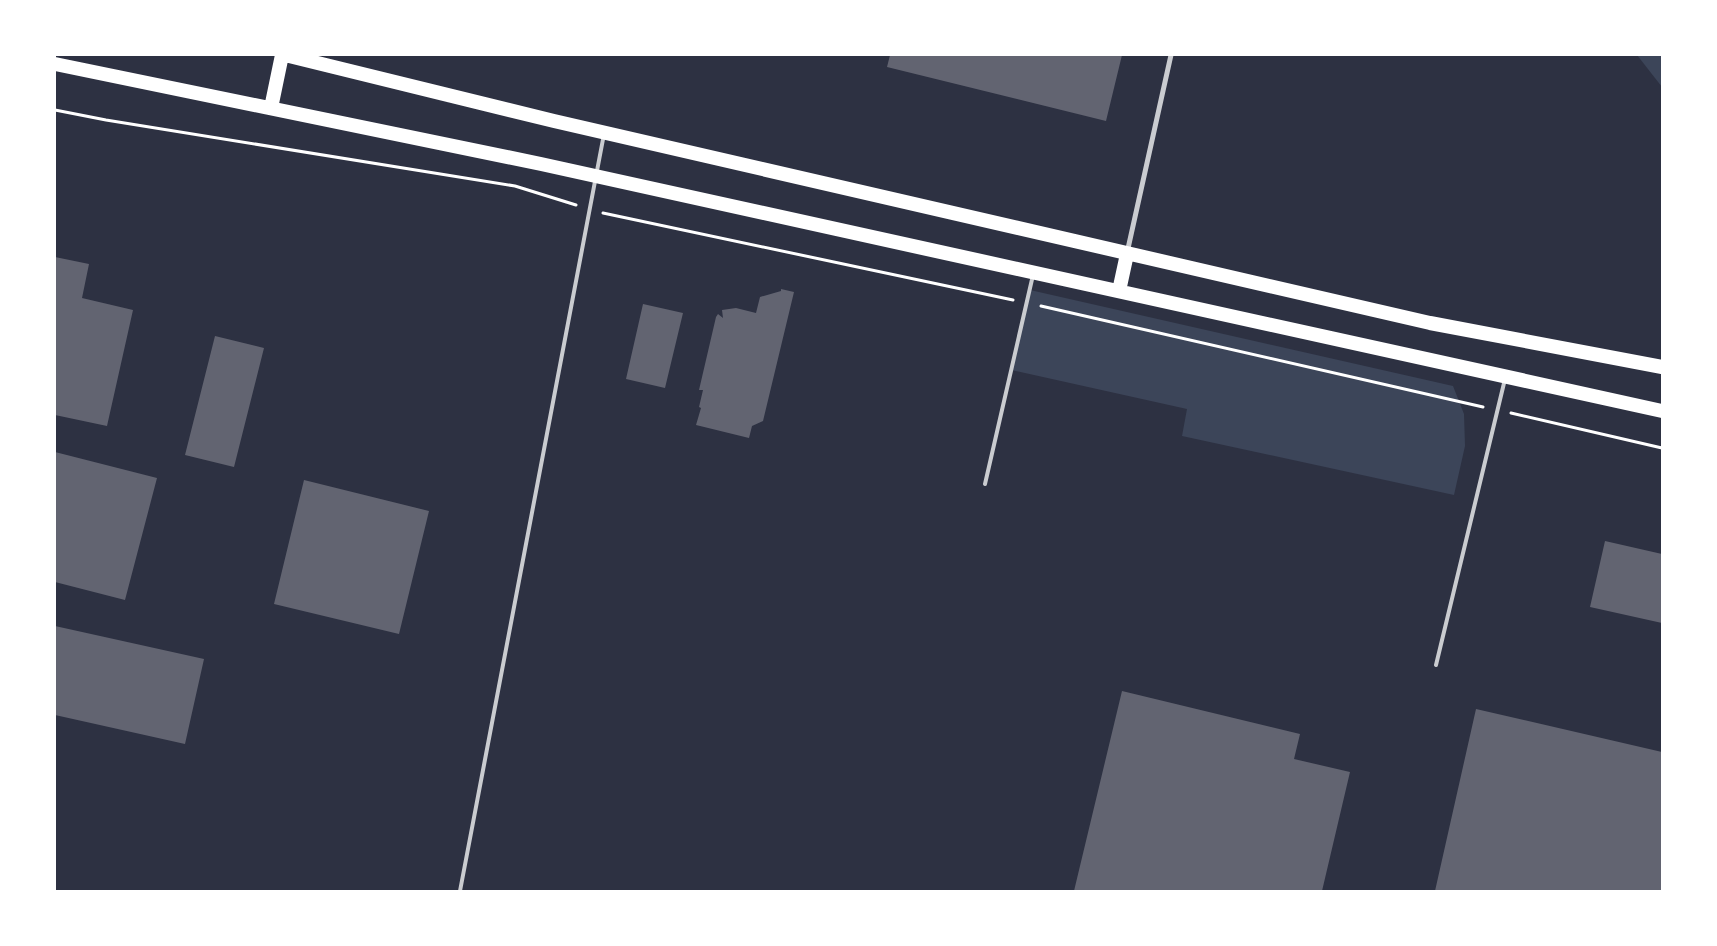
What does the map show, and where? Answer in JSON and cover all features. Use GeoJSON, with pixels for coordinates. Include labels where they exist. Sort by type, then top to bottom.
{"type":"FeatureCollection","features":[{"type":"Feature","properties":{"kind":"highway"},"geometry":{"type":"LineString","coordinates":[[271,108],[284,55],[604,132],[1430,323],[1662,367]]}},
{"type":"Feature","properties":{"kind":"highway"},"geometry":{"type":"LineString","coordinates":[[55,64],[596,176],[1662,411]]}},
{"type":"Feature","properties":{"kind":"highway"},"geometry":{"type":"LineString","coordinates":[[1119,291],[1127,254]]}},
{"type":"Feature","properties":{"kind":"street"},"geometry":{"type":"LineString","coordinates":[[1127,254],[1171,55]]}},
{"type":"Feature","properties":{"kind":"lane"},"geometry":{"type":"LineString","coordinates":[[460,891],[604,132]]}},
{"type":"Feature","properties":{"kind":"lane"},"geometry":{"type":"LineString","coordinates":[[985,484],[1033,272]]}},
{"type":"Feature","properties":{"kind":"lane"},"geometry":{"type":"LineString","coordinates":[[1436,665],[1505,377]]}},
{"type":"Feature","properties":{"kind":"path"},"geometry":{"type":"LineString","coordinates":[[55,110],[126,124],[514,186],[590,210],[1027,303],[1662,448]]}},
{"type":"Feature","properties":{"kind":"shaded area"},"geometry":{"type":"Polygon","coordinates":[[[1637,55],[1662,55],[1662,87],[1637,55]]]}},
{"type":"Feature","properties":{"kind":"shaded area"},"geometry":{"type":"Polygon","coordinates":[[[1030,290],[1453,386],[1464,414],[1465,446],[1454,495],[1182,436],[1187,409],[1011,370],[1030,290]]]}},
{"type":"Feature","properties":{"kind":"building"},"geometry":{"type":"Polygon","coordinates":[[[890,55],[1122,55],[1106,121],[887,67],[890,55]]]}},
{"type":"Feature","properties":{"kind":"building"},"geometry":{"type":"Polygon","coordinates":[[[55,257],[89,264],[82,298],[133,310],[107,426],[55,415],[55,257]]]}},
{"type":"Feature","properties":{"kind":"building"},"geometry":{"type":"Polygon","coordinates":[[[781,289],[794,292],[763,421],[752,426],[749,438],[696,425],[701,408],[699,407],[703,390],[699,390],[716,317],[718,314],[723,318],[722,310],[736,308],[756,313],[760,297],[781,291],[781,289]]]}},
{"type":"Feature","properties":{"kind":"building"},"geometry":{"type":"Polygon","coordinates":[[[643,304],[683,313],[665,388],[626,379],[643,304]]]}},
{"type":"Feature","properties":{"kind":"building"},"geometry":{"type":"Polygon","coordinates":[[[215,336],[264,348],[234,467],[185,455],[215,336]]]}},
{"type":"Feature","properties":{"kind":"building"},"geometry":{"type":"Polygon","coordinates":[[[55,452],[157,478],[125,600],[55,582],[55,452]]]}},
{"type":"Feature","properties":{"kind":"building"},"geometry":{"type":"Polygon","coordinates":[[[304,480],[429,511],[399,634],[274,604],[304,480]]]}},
{"type":"Feature","properties":{"kind":"building"},"geometry":{"type":"Polygon","coordinates":[[[1605,541],[1662,554],[1662,623],[1590,607],[1605,541]]]}},
{"type":"Feature","properties":{"kind":"building"},"geometry":{"type":"Polygon","coordinates":[[[55,626],[204,659],[185,744],[55,715],[55,626]]]}},
{"type":"Feature","properties":{"kind":"building"},"geometry":{"type":"Polygon","coordinates":[[[1122,691],[1300,734],[1294,759],[1350,772],[1322,891],[1074,891],[1122,691]]]}},
{"type":"Feature","properties":{"kind":"building"},"geometry":{"type":"Polygon","coordinates":[[[1476,709],[1662,752],[1662,891],[1435,891],[1476,709]]]}}]}
